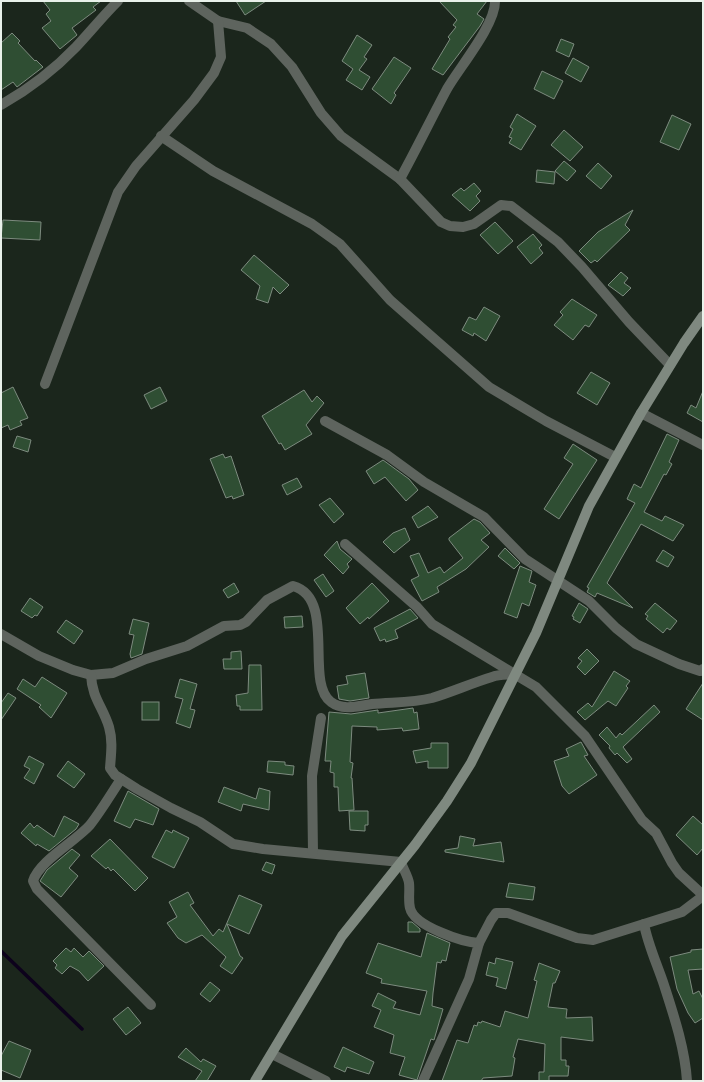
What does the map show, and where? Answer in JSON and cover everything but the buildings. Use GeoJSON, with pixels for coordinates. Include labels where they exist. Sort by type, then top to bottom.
{"type":"FeatureCollection","features":[{"type":"Feature","properties":{"kind":"street"},"geometry":{"type":"LineString","coordinates":[[1,105],[23,92],[46,75],[76,47],[118,1]]}},
{"type":"Feature","properties":{"kind":"street"},"geometry":{"type":"LineString","coordinates":[[189,1],[218,21],[247,28],[270,44],[292,67],[321,113],[341,136],[400,180],[430,213],[450,226],[463,227],[474,224],[501,205],[511,206],[519,211],[558,242],[582,267],[629,322],[670,365]]}},
{"type":"Feature","properties":{"kind":"street"},"geometry":{"type":"LineString","coordinates":[[400,180],[447,88],[479,41],[492,13],[495,1]]}},
{"type":"Feature","properties":{"kind":"street"},"geometry":{"type":"LineString","coordinates":[[46,384],[118,192],[161,136],[194,100],[214,73],[221,57],[218,21]]}},
{"type":"Feature","properties":{"kind":"street"},"geometry":{"type":"LineString","coordinates":[[161,136],[213,171],[312,224],[340,244],[390,300],[489,387],[546,421],[615,457]]}},
{"type":"Feature","properties":{"kind":"street"},"geometry":{"type":"LineString","coordinates":[[255,1081],[342,936],[447,801],[471,763],[536,633],[589,506],[615,457],[641,413],[670,365],[703,316]]}},
{"type":"Feature","properties":{"kind":"street"},"geometry":{"type":"LineString","coordinates":[[641,413],[703,445]]}},
{"type":"Feature","properties":{"kind":"street"},"geometry":{"type":"LineString","coordinates":[[324,421],[387,456],[424,482],[484,517],[525,559],[589,601],[616,628],[636,644],[679,664],[702,671]]}},
{"type":"Feature","properties":{"kind":"street"},"geometry":{"type":"LineString","coordinates":[[345,544],[417,607],[432,624],[516,674],[536,687],[548,698],[585,736],[642,820],[656,833],[679,873],[703,895],[682,912],[593,940],[577,938],[508,912],[496,913],[479,943],[469,979],[423,1081]]}},
{"type":"Feature","properties":{"kind":"street"},"geometry":{"type":"LineString","coordinates":[[1,634],[39,656],[73,670],[91,675],[113,673],[146,659],[188,646],[224,626],[240,625],[246,622],[267,600],[294,586],[302,588],[311,599],[319,628],[320,674],[324,694],[330,702],[339,706],[349,708],[389,702],[414,702],[470,686],[493,676],[516,674]]}},
{"type":"Feature","properties":{"kind":"street"},"geometry":{"type":"LineString","coordinates":[[91,675],[92,689],[109,728],[112,744],[110,768],[121,779],[171,808],[200,822],[233,844],[263,849],[401,862]]}},
{"type":"Feature","properties":{"kind":"street"},"geometry":{"type":"LineString","coordinates":[[313,853],[312,776],[321,718]]}},
{"type":"Feature","properties":{"kind":"street"},"geometry":{"type":"LineString","coordinates":[[121,779],[89,826],[60,850],[35,875],[33,882],[37,889],[151,1005]]}},
{"type":"Feature","properties":{"kind":"street"},"geometry":{"type":"LineString","coordinates":[[401,862],[409,881],[410,909],[421,923],[454,938],[469,943],[479,943]]}},
{"type":"Feature","properties":{"kind":"street"},"geometry":{"type":"LineString","coordinates":[[644,924],[647,942],[664,985],[679,1037],[687,1081]]}},
{"type":"Feature","properties":{"kind":"street"},"geometry":{"type":"LineString","coordinates":[[272,1054],[326,1081]]}},
{"type":"Feature","properties":{"kind":"waterway"},"geometry":{"type":"LineString","coordinates":[[1,951],[82,1029]]}}]}
